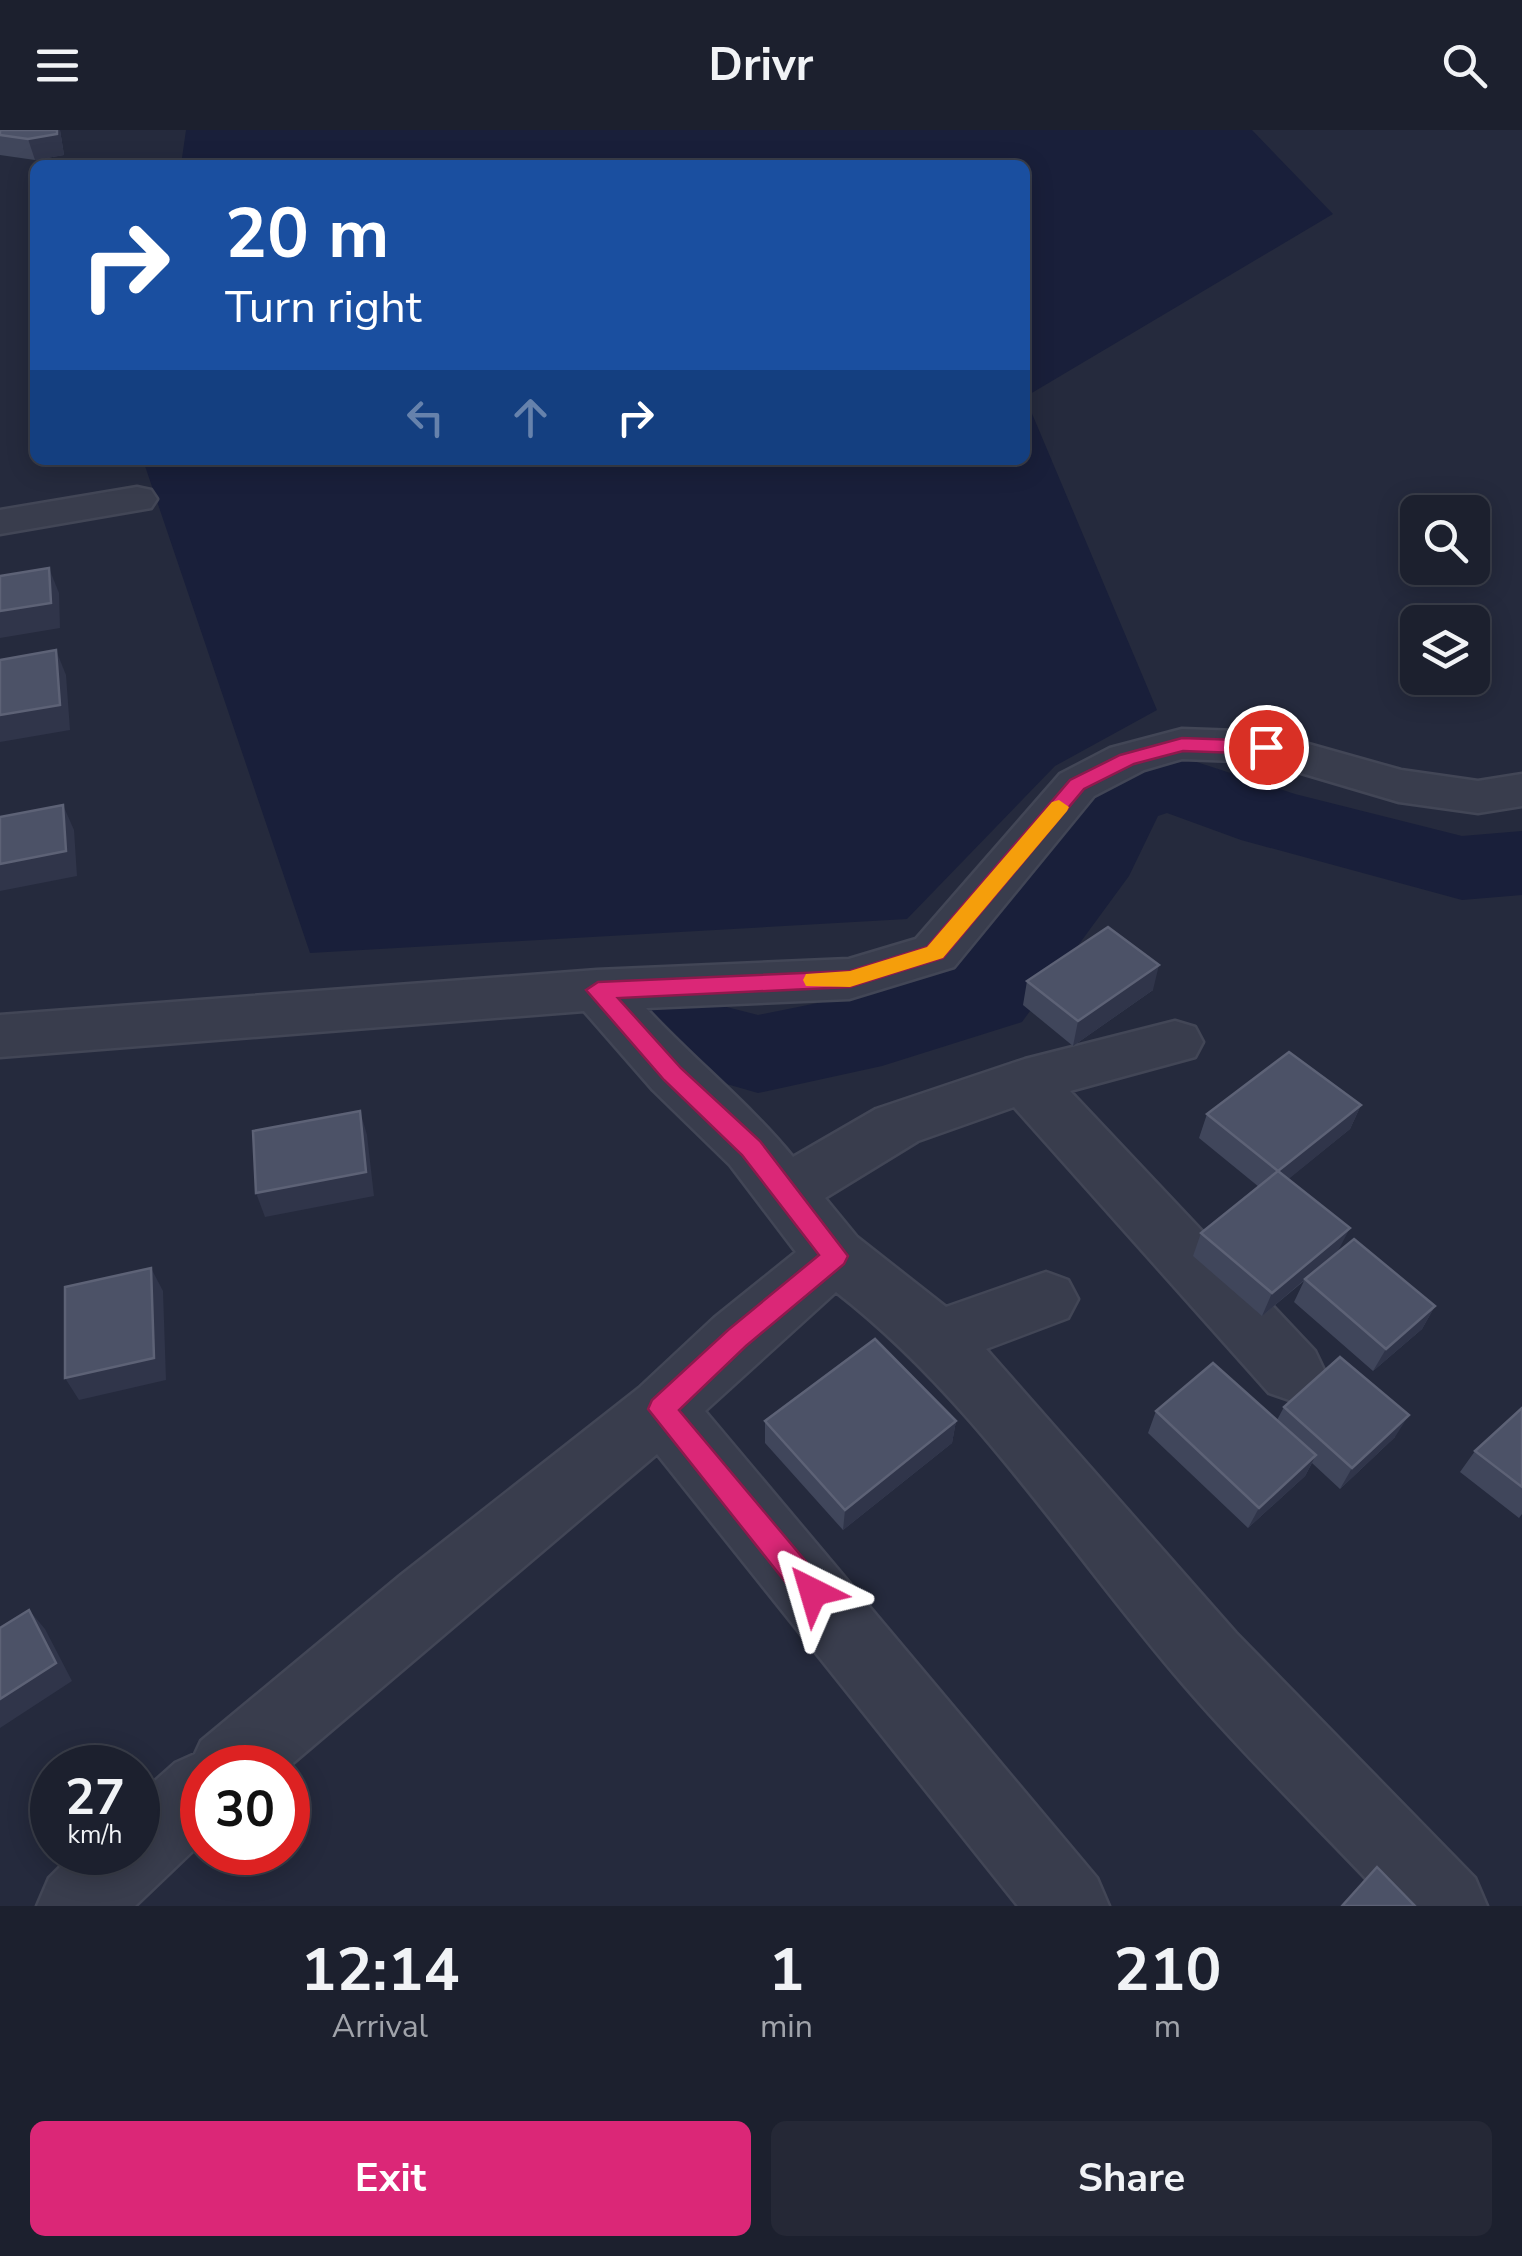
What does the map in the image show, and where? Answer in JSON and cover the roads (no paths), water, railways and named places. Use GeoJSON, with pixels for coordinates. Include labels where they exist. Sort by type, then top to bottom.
{"type":"FeatureCollection","features":[{"type":"Feature","properties":{"kind":"street"},"geometry":{"type":"LineString","coordinates":[[0,522],[137,499]]}},
{"type":"Feature","properties":{"kind":"street"},"geometry":{"type":"LineString","coordinates":[[0,1036],[598,990],[850,979],[935,952],[1077,784],[1127,759],[1182,744],[1266,747],[1399,786],[1478,797],[1522,790]]}},
{"type":"Feature","properties":{"kind":"street"},"geometry":{"type":"LineString","coordinates":[[598,990],[673,1074],[751,1148],[835,1256],[896,1302],[936,1339],[1074,1494],[1210,1659],[1447,1906]]}},
{"type":"Feature","properties":{"kind":"street"},"geometry":{"type":"LineString","coordinates":[[786,1191],[896,1125],[1025,1081],[1176,1042]]}},
{"type":"Feature","properties":{"kind":"street"},"geometry":{"type":"LineString","coordinates":[[1025,1081],[1292,1372]]}},
{"type":"Feature","properties":{"kind":"street"},"geometry":{"type":"LineString","coordinates":[[256,1745],[662,1409],[737,1338],[835,1256]]}},
{"type":"Feature","properties":{"kind":"street"},"geometry":{"type":"LineString","coordinates":[[936,1339],[1046,1298]]}},
{"type":"Feature","properties":{"kind":"street"},"geometry":{"type":"LineString","coordinates":[[662,1409],[1069,1906]]}},
{"type":"Feature","properties":{"kind":"street"},"geometry":{"type":"LineString","coordinates":[[160,1829],[180,1810]]}},
{"type":"Feature","properties":{"kind":"street"},"geometry":{"type":"LineString","coordinates":[[77,1906],[110,1875]]}},
{"type":"Feature","properties":{"kind":"water"},"geometry":{"type":"Polygon","coordinates":[[[186,130],[1252,130],[1333,214],[1030,394],[1030,160],[182,160],[186,130]]]}},
{"type":"Feature","properties":{"kind":"water"},"geometry":{"type":"Polygon","coordinates":[[[1030,409],[1157,710],[1055,766],[907,919],[310,953],[145,465],[1030,465],[1030,409]]]}},
{"type":"Feature","properties":{"kind":"waterway"},"geometry":{"type":"LineString","coordinates":[[668,1030],[758,1054],[882,1028],[987,996],[1097,854],[1122,797],[1169,782],[1273,819],[1462,868],[1522,863]]}}]}
